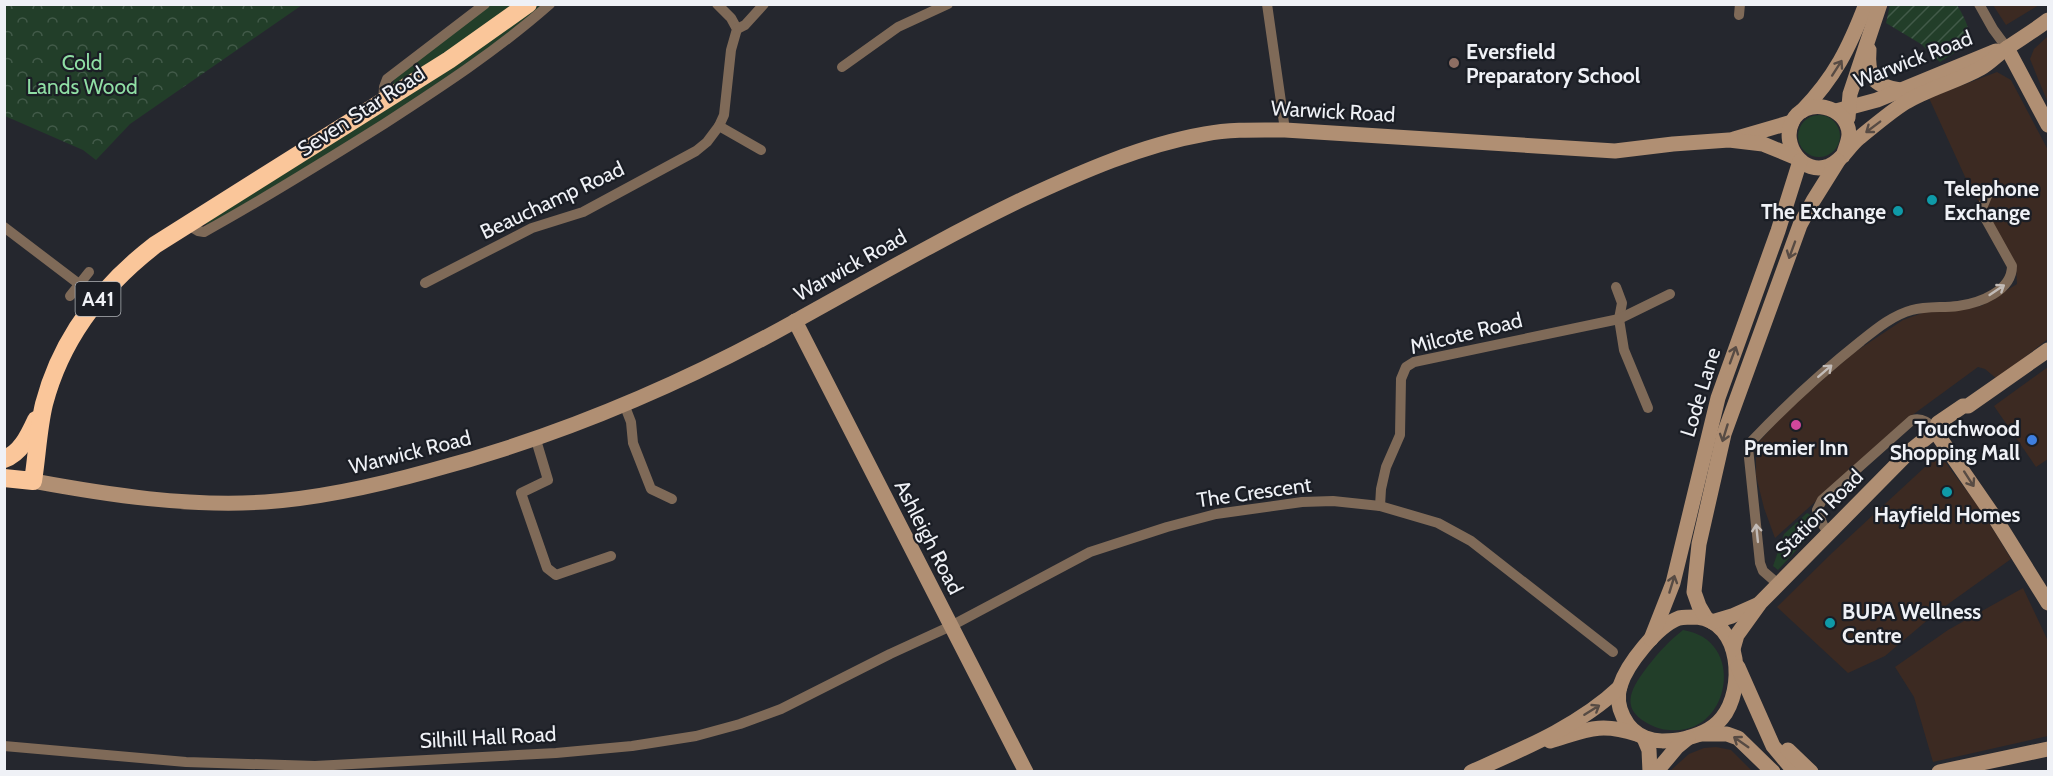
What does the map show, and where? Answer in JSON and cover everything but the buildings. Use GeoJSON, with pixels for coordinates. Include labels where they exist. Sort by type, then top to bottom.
{"type":"FeatureCollection","features":[{"type":"Feature","properties":{"kind":"highway","name":"Seven Star Road"},"geometry":{"type":"LineString","coordinates":[[4,459],[12,456],[28,438],[43,406],[52,377],[88,312],[129,265],[154,245],[480,40],[528,4]]}},
{"type":"Feature","properties":{"kind":"highway","name":"Seven Star Road"},"geometry":{"type":"LineString","coordinates":[[33,481],[43,406]]}},
{"type":"Feature","properties":{"kind":"highway","name":"Warwick Road"},"geometry":{"type":"LineString","coordinates":[[4,478],[33,481]]}},
{"type":"Feature","properties":{"kind":"main road"},"geometry":{"type":"LineString","coordinates":[[1866,4],[1843,59],[1827,82],[1796,118],[1789,136],[1790,144],[1798,159],[1813,167],[1822,167],[1840,158],[1850,136],[1841,110],[1850,94],[1880,4]]}},
{"type":"Feature","properties":{"kind":"main road","name":"Warwick Road"},"geometry":{"type":"LineString","coordinates":[[1840,158],[1857,140],[1906,102],[1982,68],[2049,20]]}},
{"type":"Feature","properties":{"kind":"main road"},"geometry":{"type":"LineString","coordinates":[[1870,36],[1868,70],[1870,74],[1882,88],[1903,90]]}},
{"type":"Feature","properties":{"kind":"main road","name":"Warwick Road"},"geometry":{"type":"LineString","coordinates":[[1841,110],[1903,90],[1983,55],[2007,48]]}},
{"type":"Feature","properties":{"kind":"main road"},"geometry":{"type":"LineString","coordinates":[[2007,48],[2049,125]]}},
{"type":"Feature","properties":{"kind":"main road"},"geometry":{"type":"LineString","coordinates":[[1796,118],[1817,106],[1841,110]]}},
{"type":"Feature","properties":{"kind":"main road","name":"Warwick Road"},"geometry":{"type":"LineString","coordinates":[[1729,140],[1796,118]]}},
{"type":"Feature","properties":{"kind":"main road","name":"Warwick Road"},"geometry":{"type":"LineString","coordinates":[[33,481],[96,492],[188,502],[266,502],[382,484],[536,440],[711,365],[984,218],[1099,166],[1203,134],[1234,130],[1285,130],[1615,151],[1729,140],[1763,144],[1798,159]]}},
{"type":"Feature","properties":{"kind":"main road","name":"Lode Lane"},"geometry":{"type":"LineString","coordinates":[[1709,620],[1699,606],[1694,592],[1699,544],[1724,434],[1800,225],[1840,158]]}},
{"type":"Feature","properties":{"kind":"main road","name":"Lode Lane"},"geometry":{"type":"LineString","coordinates":[[1651,639],[1673,583],[1718,398],[1778,231],[1798,159]]}},
{"type":"Feature","properties":{"kind":"main road","name":"Ashleigh Road"},"geometry":{"type":"LineString","coordinates":[[795,321],[1026,771]]}},
{"type":"Feature","properties":{"kind":"main road","name":"Station Road"},"geometry":{"type":"LineString","coordinates":[[1734,655],[1737,635],[1760,603],[1910,452],[1935,431],[1944,430],[1957,420],[1968,406],[2049,350]]}},
{"type":"Feature","properties":{"kind":"main road"},"geometry":{"type":"LineString","coordinates":[[1935,431],[1958,461],[2049,603]]}},
{"type":"Feature","properties":{"kind":"main road","name":"Station Road"},"geometry":{"type":"LineString","coordinates":[[1709,620],[1732,616],[1760,603]]}},
{"type":"Feature","properties":{"kind":"main road"},"geometry":{"type":"LineString","coordinates":[[1471,771],[1524,748],[1596,708],[1620,687],[1631,666],[1651,639],[1680,618],[1709,620],[1727,637],[1773,746],[1795,771]]}},
{"type":"Feature","properties":{"kind":"main road"},"geometry":{"type":"LineString","coordinates":[[1656,771],[1677,747],[1723,717],[1730,703],[1734,686],[1734,655]]}},
{"type":"Feature","properties":{"kind":"main road"},"geometry":{"type":"LineString","coordinates":[[1620,687],[1619,703],[1622,714],[1628,725],[1641,736],[1649,750],[1650,771]]}},
{"type":"Feature","properties":{"kind":"main road"},"geometry":{"type":"LineString","coordinates":[[1759,715],[1792,754],[1810,771]]}},
{"type":"Feature","properties":{"kind":"main road"},"geometry":{"type":"LineString","coordinates":[[1524,748],[1599,727],[1615,727],[1641,736],[1667,741],[1694,736],[1727,734],[1738,738],[1773,771]]}},
{"type":"Feature","properties":{"kind":"main road"},"geometry":{"type":"LineString","coordinates":[[1939,771],[2049,749]]}},
{"type":"Feature","properties":{"kind":"street","name":"Seven Star Road"},"geometry":{"type":"LineString","coordinates":[[383,102],[387,80],[485,4]]}},
{"type":"Feature","properties":{"kind":"street","name":"Seven Star Road"},"geometry":{"type":"LineString","coordinates":[[188,225],[204,232],[300,177],[444,85],[488,54],[550,4]]}},
{"type":"Feature","properties":{"kind":"street"},"geometry":{"type":"LineString","coordinates":[[717,4],[735,23],[736,29],[731,50],[723,115],[719,126],[760,150]]}},
{"type":"Feature","properties":{"kind":"street"},"geometry":{"type":"LineString","coordinates":[[736,29],[745,25],[764,4]]}},
{"type":"Feature","properties":{"kind":"street"},"geometry":{"type":"LineString","coordinates":[[842,67],[898,27],[948,4]]}},
{"type":"Feature","properties":{"kind":"street"},"geometry":{"type":"LineString","coordinates":[[1267,4],[1285,130]]}},
{"type":"Feature","properties":{"kind":"street","name":"Warwick Road"},"geometry":{"type":"LineString","coordinates":[[1980,4],[1993,29],[2007,48]]}},
{"type":"Feature","properties":{"kind":"street","name":"Beauchamp Road"},"geometry":{"type":"LineString","coordinates":[[425,284],[532,228],[571,217],[593,206],[696,150],[707,142],[719,126]]}},
{"type":"Feature","properties":{"kind":"street"},"geometry":{"type":"LineString","coordinates":[[1778,584],[1763,571],[1760,563],[1748,448],[1792,399],[1885,323],[1912,310],[1960,306],[1984,299],[2009,281],[2012,266],[1983,214],[1982,208],[1987,196]]}},
{"type":"Feature","properties":{"kind":"street"},"geometry":{"type":"LineString","coordinates":[[4,226],[79,284]]}},
{"type":"Feature","properties":{"kind":"street"},"geometry":{"type":"LineString","coordinates":[[70,296],[89,273]]}},
{"type":"Feature","properties":{"kind":"street"},"geometry":{"type":"LineString","coordinates":[[1616,287],[1622,303],[1619,319],[1624,350],[1648,408]]}},
{"type":"Feature","properties":{"kind":"street","name":"Milcote Road"},"geometry":{"type":"LineString","coordinates":[[1380,506],[1386,467],[1400,435],[1401,379],[1408,365],[1619,319],[1670,294]]}},
{"type":"Feature","properties":{"kind":"street"},"geometry":{"type":"LineString","coordinates":[[624,404],[631,422],[633,443],[651,489],[672,499]]}},
{"type":"Feature","properties":{"kind":"street"},"geometry":{"type":"LineString","coordinates":[[1829,534],[1817,510],[1822,500],[1912,420],[1926,421],[1935,431]]}},
{"type":"Feature","properties":{"kind":"street"},"geometry":{"type":"LineString","coordinates":[[536,440],[548,480],[521,493],[547,568],[556,575],[611,556]]}},
{"type":"Feature","properties":{"kind":"street","name":"The Crescent"},"geometry":{"type":"LineString","coordinates":[[951,626],[1090,552],[1216,514],[1302,502],[1333,501],[1380,506],[1438,523],[1471,541],[1612,652]]}},
{"type":"Feature","properties":{"kind":"street","name":"Silhill Hall Road"},"geometry":{"type":"LineString","coordinates":[[4,746],[186,762],[315,766],[544,754],[632,746],[696,736],[782,709],[951,626]]}},
{"type":"Feature","properties":{"kind":"shaded area"},"geometry":{"type":"Polygon","coordinates":[[[1993,5],[2039,5],[2006,25],[1993,5]]]}},
{"type":"Feature","properties":{"kind":"shaded area"},"geometry":{"type":"Polygon","coordinates":[[[2048,36],[2048,103],[2030,59],[2034,49],[2048,36]]]}},
{"type":"Feature","properties":{"kind":"shaded area"},"geometry":{"type":"Polygon","coordinates":[[[1997,72],[2011,80],[2048,150],[2048,339],[1997,379],[1985,369],[1978,367],[1907,419],[1775,538],[1756,476],[1756,445],[1788,410],[1852,354],[1903,320],[1925,312],[1981,306],[2017,284],[2016,267],[1986,211],[1972,192],[1929,98],[1997,72]]]}},
{"type":"Feature","properties":{"kind":"shaded area","name":"Touchwood Shopping Mall"},"geometry":{"type":"Polygon","coordinates":[[[2048,367],[2048,459],[2036,467],[1994,406],[2048,367]]]}},
{"type":"Feature","properties":{"kind":"shaded area"},"geometry":{"type":"Polygon","coordinates":[[[1939,454],[1982,511],[2011,559],[1937,612],[1885,656],[1848,673],[1777,607],[1939,454]]]}},
{"type":"Feature","properties":{"kind":"shaded area"},"geometry":{"type":"Polygon","coordinates":[[[2023,588],[2048,641],[2048,736],[1933,762],[1914,697],[1895,667],[1948,630],[2023,588]]]}},
{"type":"Feature","properties":{"kind":"shaded area"},"geometry":{"type":"Polygon","coordinates":[[[1716,747],[1731,750],[1752,771],[1670,771],[1689,754],[1704,748],[1716,747]]]}},
{"type":"Feature","properties":{"kind":"green space","name":"Cold Lands Wood"},"geometry":{"type":"Polygon","coordinates":[[[5,4],[302,5],[130,124],[96,160],[83,150],[5,116],[5,4]]]}},
{"type":"Feature","properties":{"kind":"green space"},"geometry":{"type":"Polygon","coordinates":[[[490,5],[516,5],[395,86],[393,84],[395,78],[490,5]]]}},
{"type":"Feature","properties":{"kind":"green space"},"geometry":{"type":"Polygon","coordinates":[[[539,5],[546,5],[419,95],[274,187],[224,216],[205,224],[528,14],[539,5]]]}},
{"type":"Feature","properties":{"kind":"green space"},"geometry":{"type":"Polygon","coordinates":[[[1890,5],[1957,5],[1967,25],[1968,39],[1959,50],[1940,62],[1921,44],[1886,23],[1890,5]]]}},
{"type":"Feature","properties":{"kind":"green space"},"geometry":{"type":"Polygon","coordinates":[[[1819,115],[1827,116],[1834,121],[1839,128],[1839,144],[1834,151],[1827,156],[1819,157],[1811,156],[1804,151],[1799,144],[1798,136],[1799,128],[1804,121],[1811,116],[1819,115]]]}},
{"type":"Feature","properties":{"kind":"green space"},"geometry":{"type":"Polygon","coordinates":[[[1807,513],[1811,515],[1814,531],[1778,570],[1773,566],[1784,534],[1807,513]]]}},
{"type":"Feature","properties":{"kind":"green space"},"geometry":{"type":"Polygon","coordinates":[[[1683,630],[1704,637],[1717,651],[1723,668],[1723,686],[1717,704],[1706,719],[1690,728],[1669,730],[1658,728],[1638,717],[1633,710],[1631,696],[1637,681],[1648,666],[1683,630]]]}},
{"type":"Feature","properties":{"kind":"place","name":"Eversfield Preparatory School"},"geometry":{"type":"Point","coordinates":[1454,63]}},
{"type":"Feature","properties":{"kind":"place","name":"Telephone Exchange"},"geometry":{"type":"Point","coordinates":[1932,200]}},
{"type":"Feature","properties":{"kind":"place","name":"The Exchange"},"geometry":{"type":"Point","coordinates":[1898,211]}},
{"type":"Feature","properties":{"kind":"place","name":"Premier Inn"},"geometry":{"type":"Point","coordinates":[1796,425]}},
{"type":"Feature","properties":{"kind":"place","name":"Touchwood Shopping Mall"},"geometry":{"type":"Point","coordinates":[2032,440]}},
{"type":"Feature","properties":{"kind":"place","name":"Hayfield Homes"},"geometry":{"type":"Point","coordinates":[1947,492]}},
{"type":"Feature","properties":{"kind":"place","name":"BUPA Wellness Centre"},"geometry":{"type":"Point","coordinates":[1830,623]}}]}
